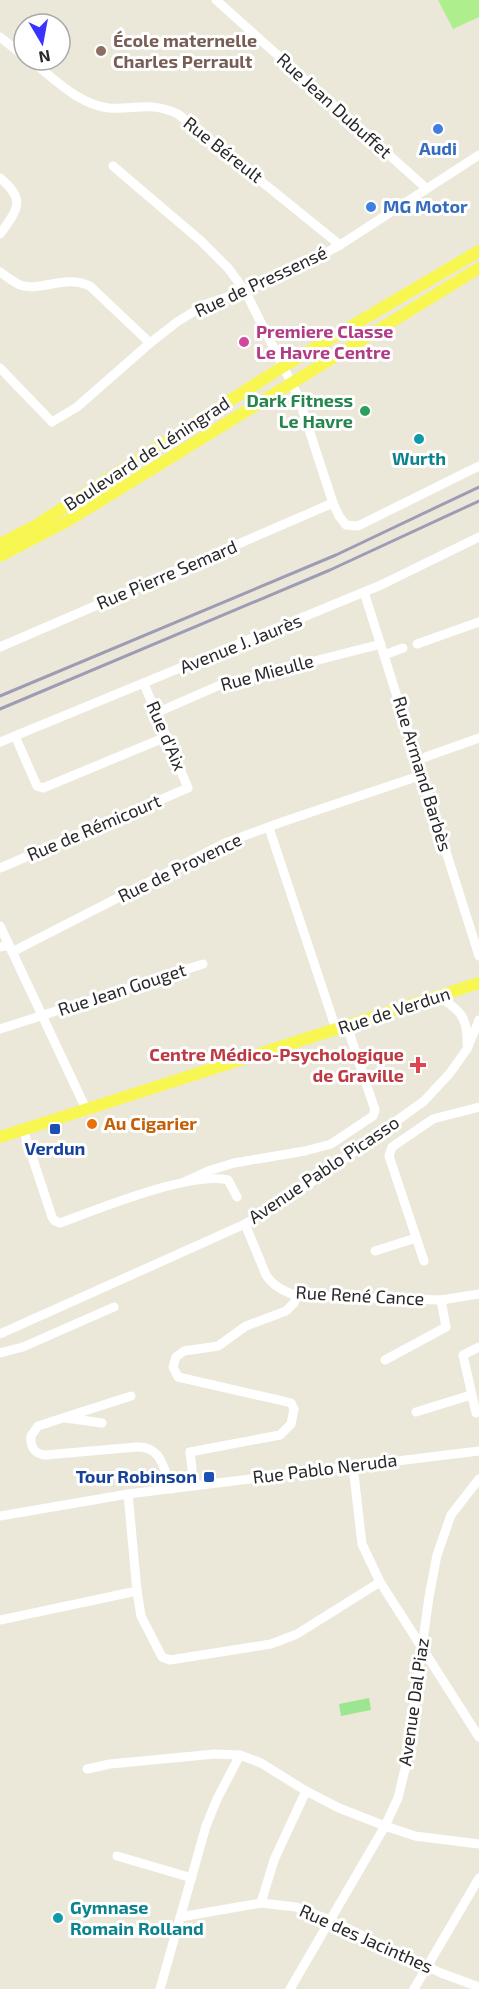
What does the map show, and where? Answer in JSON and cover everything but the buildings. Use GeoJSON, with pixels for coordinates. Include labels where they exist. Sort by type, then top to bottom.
{"type":"FeatureCollection","features":[{"type":"Feature","properties":{"kind":"main road","name":"Boulevard de Léningrad"},"geometry":{"type":"LineString","coordinates":[[0,543],[35,526],[284,366],[479,251]]}},
{"type":"Feature","properties":{"kind":"main road","name":"Boulevard de Léningrad"},"geometry":{"type":"LineString","coordinates":[[0,556],[69,520],[479,268]]}},
{"type":"Feature","properties":{"kind":"main road","name":"Rue de Verdun"},"geometry":{"type":"LineString","coordinates":[[0,1137],[479,983]]}},
{"type":"Feature","properties":{"kind":"street","name":"Rue Jean Dubuffet"},"geometry":{"type":"LineString","coordinates":[[216,0],[426,188]]}},
{"type":"Feature","properties":{"kind":"street"},"geometry":{"type":"LineString","coordinates":[[0,37],[12,46]]}},
{"type":"Feature","properties":{"kind":"street","name":"Rue Béreult"},"geometry":{"type":"LineString","coordinates":[[45,72],[78,98],[91,104],[109,108],[143,105],[169,109],[178,114],[340,245]]}},
{"type":"Feature","properties":{"kind":"street","name":"Rue de Pressensé"},"geometry":{"type":"LineString","coordinates":[[0,368],[52,422],[76,407],[177,322],[206,304],[290,272],[340,245],[479,155]]}},
{"type":"Feature","properties":{"kind":"street"},"geometry":{"type":"LineString","coordinates":[[113,166],[201,241],[228,268],[245,291],[292,383],[333,503],[346,525],[358,526],[479,466]]}},
{"type":"Feature","properties":{"kind":"street"},"geometry":{"type":"LineString","coordinates":[[0,178],[12,188],[17,206],[15,213],[0,234]]}},
{"type":"Feature","properties":{"kind":"street"},"geometry":{"type":"LineString","coordinates":[[0,272],[20,285],[33,287],[72,281],[90,286],[150,343]]}},
{"type":"Feature","properties":{"kind":"street","name":"Rue Pierre Semard"},"geometry":{"type":"LineString","coordinates":[[0,647],[333,503]]}},
{"type":"Feature","properties":{"kind":"street","name":"Avenue J. Jaurès"},"geometry":{"type":"LineString","coordinates":[[0,742],[364,592],[479,537]]}},
{"type":"Feature","properties":{"kind":"street","name":"Rue Armand Barbès"},"geometry":{"type":"LineString","coordinates":[[364,592],[479,956]]}},
{"type":"Feature","properties":{"kind":"street"},"geometry":{"type":"LineString","coordinates":[[417,644],[479,622]]}},
{"type":"Feature","properties":{"kind":"street","name":"Rue Mieulle"},"geometry":{"type":"LineString","coordinates":[[156,713],[220,685],[381,644]]}},
{"type":"Feature","properties":{"kind":"street"},"geometry":{"type":"LineString","coordinates":[[384,655],[403,648]]}},
{"type":"Feature","properties":{"kind":"street","name":"Rue d'Aix"},"geometry":{"type":"LineString","coordinates":[[144,684],[188,788]]}},
{"type":"Feature","properties":{"kind":"street"},"geometry":{"type":"LineString","coordinates":[[15,736],[37,786],[43,788],[166,737]]}},
{"type":"Feature","properties":{"kind":"street"},"geometry":{"type":"LineString","coordinates":[[417,760],[479,738]]}},
{"type":"Feature","properties":{"kind":"street","name":"Rue de Provence"},"geometry":{"type":"LineString","coordinates":[[7,948],[225,843],[422,776]]}},
{"type":"Feature","properties":{"kind":"street","name":"Rue de Rémicourt"},"geometry":{"type":"LineString","coordinates":[[0,868],[188,788]]}},
{"type":"Feature","properties":{"kind":"street"},"geometry":{"type":"LineString","coordinates":[[24,1130],[52,1217],[60,1223],[234,1163],[305,1151],[331,1144],[373,1116],[375,1110],[269,828]]}},
{"type":"Feature","properties":{"kind":"street"},"geometry":{"type":"LineString","coordinates":[[0,926],[7,948],[86,1109]]}},
{"type":"Feature","properties":{"kind":"street","name":"Rue Jean Gouget"},"geometry":{"type":"LineString","coordinates":[[0,1029],[203,964]]}},
{"type":"Feature","properties":{"kind":"street"},"geometry":{"type":"LineString","coordinates":[[438,996],[459,1011],[464,1019],[467,1048]]}},
{"type":"Feature","properties":{"kind":"street","name":"Avenue Pablo Picasso"},"geometry":{"type":"LineString","coordinates":[[0,1334],[245,1224],[316,1179],[424,1101],[450,1073],[467,1048],[479,1020]]}},
{"type":"Feature","properties":{"kind":"street"},"geometry":{"type":"LineString","coordinates":[[424,1261],[389,1151],[392,1146],[433,1119],[479,1107]]}},
{"type":"Feature","properties":{"kind":"street"},"geometry":{"type":"LineString","coordinates":[[184,1182],[228,1180],[237,1197]]}},
{"type":"Feature","properties":{"kind":"street","name":"Rue René Cance"},"geometry":{"type":"LineString","coordinates":[[245,1224],[271,1282],[281,1290],[297,1296],[441,1300],[479,1294]]}},
{"type":"Feature","properties":{"kind":"street"},"geometry":{"type":"LineString","coordinates":[[375,1251],[416,1238]]}},
{"type":"Feature","properties":{"kind":"street"},"geometry":{"type":"LineString","coordinates":[[192,1469],[190,1452],[280,1435],[291,1425],[294,1409],[291,1403],[178,1377],[174,1370],[175,1359],[184,1352],[218,1346],[246,1326],[286,1311],[297,1296]]}},
{"type":"Feature","properties":{"kind":"street"},"geometry":{"type":"LineString","coordinates":[[385,1360],[446,1327],[441,1300]]}},
{"type":"Feature","properties":{"kind":"street"},"geometry":{"type":"LineString","coordinates":[[0,1353],[23,1347],[114,1307]]}},
{"type":"Feature","properties":{"kind":"street"},"geometry":{"type":"LineString","coordinates":[[476,1413],[463,1355],[479,1347]]}},
{"type":"Feature","properties":{"kind":"street"},"geometry":{"type":"LineString","coordinates":[[469,1385],[479,1382]]}},
{"type":"Feature","properties":{"kind":"street"},"geometry":{"type":"LineString","coordinates":[[416,1412],[471,1395]]}},
{"type":"Feature","properties":{"kind":"street"},"geometry":{"type":"LineString","coordinates":[[131,1396],[38,1426],[32,1432],[31,1444],[36,1453],[45,1455],[137,1447],[150,1448],[157,1454],[172,1489]]}},
{"type":"Feature","properties":{"kind":"street"},"geometry":{"type":"LineString","coordinates":[[63,1418],[102,1423]]}},
{"type":"Feature","properties":{"kind":"street","name":"Rue Pablo Neruda"},"geometry":{"type":"LineString","coordinates":[[0,1516],[128,1494],[479,1451]]}},
{"type":"Feature","properties":{"kind":"street"},"geometry":{"type":"LineString","coordinates":[[353,1466],[362,1544],[380,1582],[479,1737]]}},
{"type":"Feature","properties":{"kind":"street","name":"Avenue Dal Piaz"},"geometry":{"type":"LineString","coordinates":[[290,1989],[385,1826],[398,1798],[405,1769],[437,1555],[451,1515],[479,1479]]}},
{"type":"Feature","properties":{"kind":"street"},"geometry":{"type":"LineString","coordinates":[[128,1494],[141,1616],[162,1656],[171,1660],[271,1644],[297,1634],[380,1582]]}},
{"type":"Feature","properties":{"kind":"street"},"geometry":{"type":"LineString","coordinates":[[0,1620],[137,1591]]}},
{"type":"Feature","properties":{"kind":"street"},"geometry":{"type":"LineString","coordinates":[[87,1769],[110,1764],[215,1754],[240,1755],[261,1763],[339,1808],[385,1826],[415,1836],[479,1844]]}},
{"type":"Feature","properties":{"kind":"street"},"geometry":{"type":"LineString","coordinates":[[160,1989],[206,1826],[240,1755]]}},
{"type":"Feature","properties":{"kind":"street"},"geometry":{"type":"LineString","coordinates":[[261,1903],[274,1860],[306,1791]]}},
{"type":"Feature","properties":{"kind":"street"},"geometry":{"type":"LineString","coordinates":[[117,1856],[192,1878]]}},
{"type":"Feature","properties":{"kind":"street"},"geometry":{"type":"LineString","coordinates":[[414,1989],[479,1878]]}},
{"type":"Feature","properties":{"kind":"street","name":"Rue des Jacinthes"},"geometry":{"type":"LineString","coordinates":[[180,1917],[261,1903],[296,1907],[479,1987]]}},
{"type":"Feature","properties":{"kind":"green space"},"geometry":{"type":"Polygon","coordinates":[[[438,0],[479,0],[479,17],[453,29],[438,0]]]}},
{"type":"Feature","properties":{"kind":"green space"},"geometry":{"type":"Polygon","coordinates":[[[369,1698],[371,1710],[341,1716],[339,1704],[369,1698]]]}},
{"type":"Feature","properties":{"kind":"railway"},"geometry":{"type":"LineString","coordinates":[[0,696],[336,555],[479,487]]}},
{"type":"Feature","properties":{"kind":"railway"},"geometry":{"type":"LineString","coordinates":[[0,709],[330,570],[479,501]]}},
{"type":"Feature","properties":{"kind":"place","name":"École maternelle Charles Perrault"},"geometry":{"type":"Point","coordinates":[101,51]}},
{"type":"Feature","properties":{"kind":"place","name":"Audi"},"geometry":{"type":"Point","coordinates":[438,129]}},
{"type":"Feature","properties":{"kind":"place","name":"MG Motor"},"geometry":{"type":"Point","coordinates":[371,207]}},
{"type":"Feature","properties":{"kind":"place","name":"Premiere Classe Le Havre Centre"},"geometry":{"type":"Point","coordinates":[244,342]}},
{"type":"Feature","properties":{"kind":"place","name":"Dark Fitness Le Havre"},"geometry":{"type":"Point","coordinates":[365,411]}},
{"type":"Feature","properties":{"kind":"place","name":"Wurth"},"geometry":{"type":"Point","coordinates":[419,439]}},
{"type":"Feature","properties":{"kind":"place","name":"Centre Médico-Psychologique de Graville"},"geometry":{"type":"Point","coordinates":[418,1065]}},
{"type":"Feature","properties":{"kind":"place","name":"Au Cigarier"},"geometry":{"type":"Point","coordinates":[92,1124]}},
{"type":"Feature","properties":{"kind":"place","name":"Verdun"},"geometry":{"type":"Point","coordinates":[55,1129]}},
{"type":"Feature","properties":{"kind":"place","name":"Tour Robinson"},"geometry":{"type":"Point","coordinates":[209,1477]}},
{"type":"Feature","properties":{"kind":"place","name":"Gymnase Romain Rolland"},"geometry":{"type":"Point","coordinates":[58,1918]}}]}
